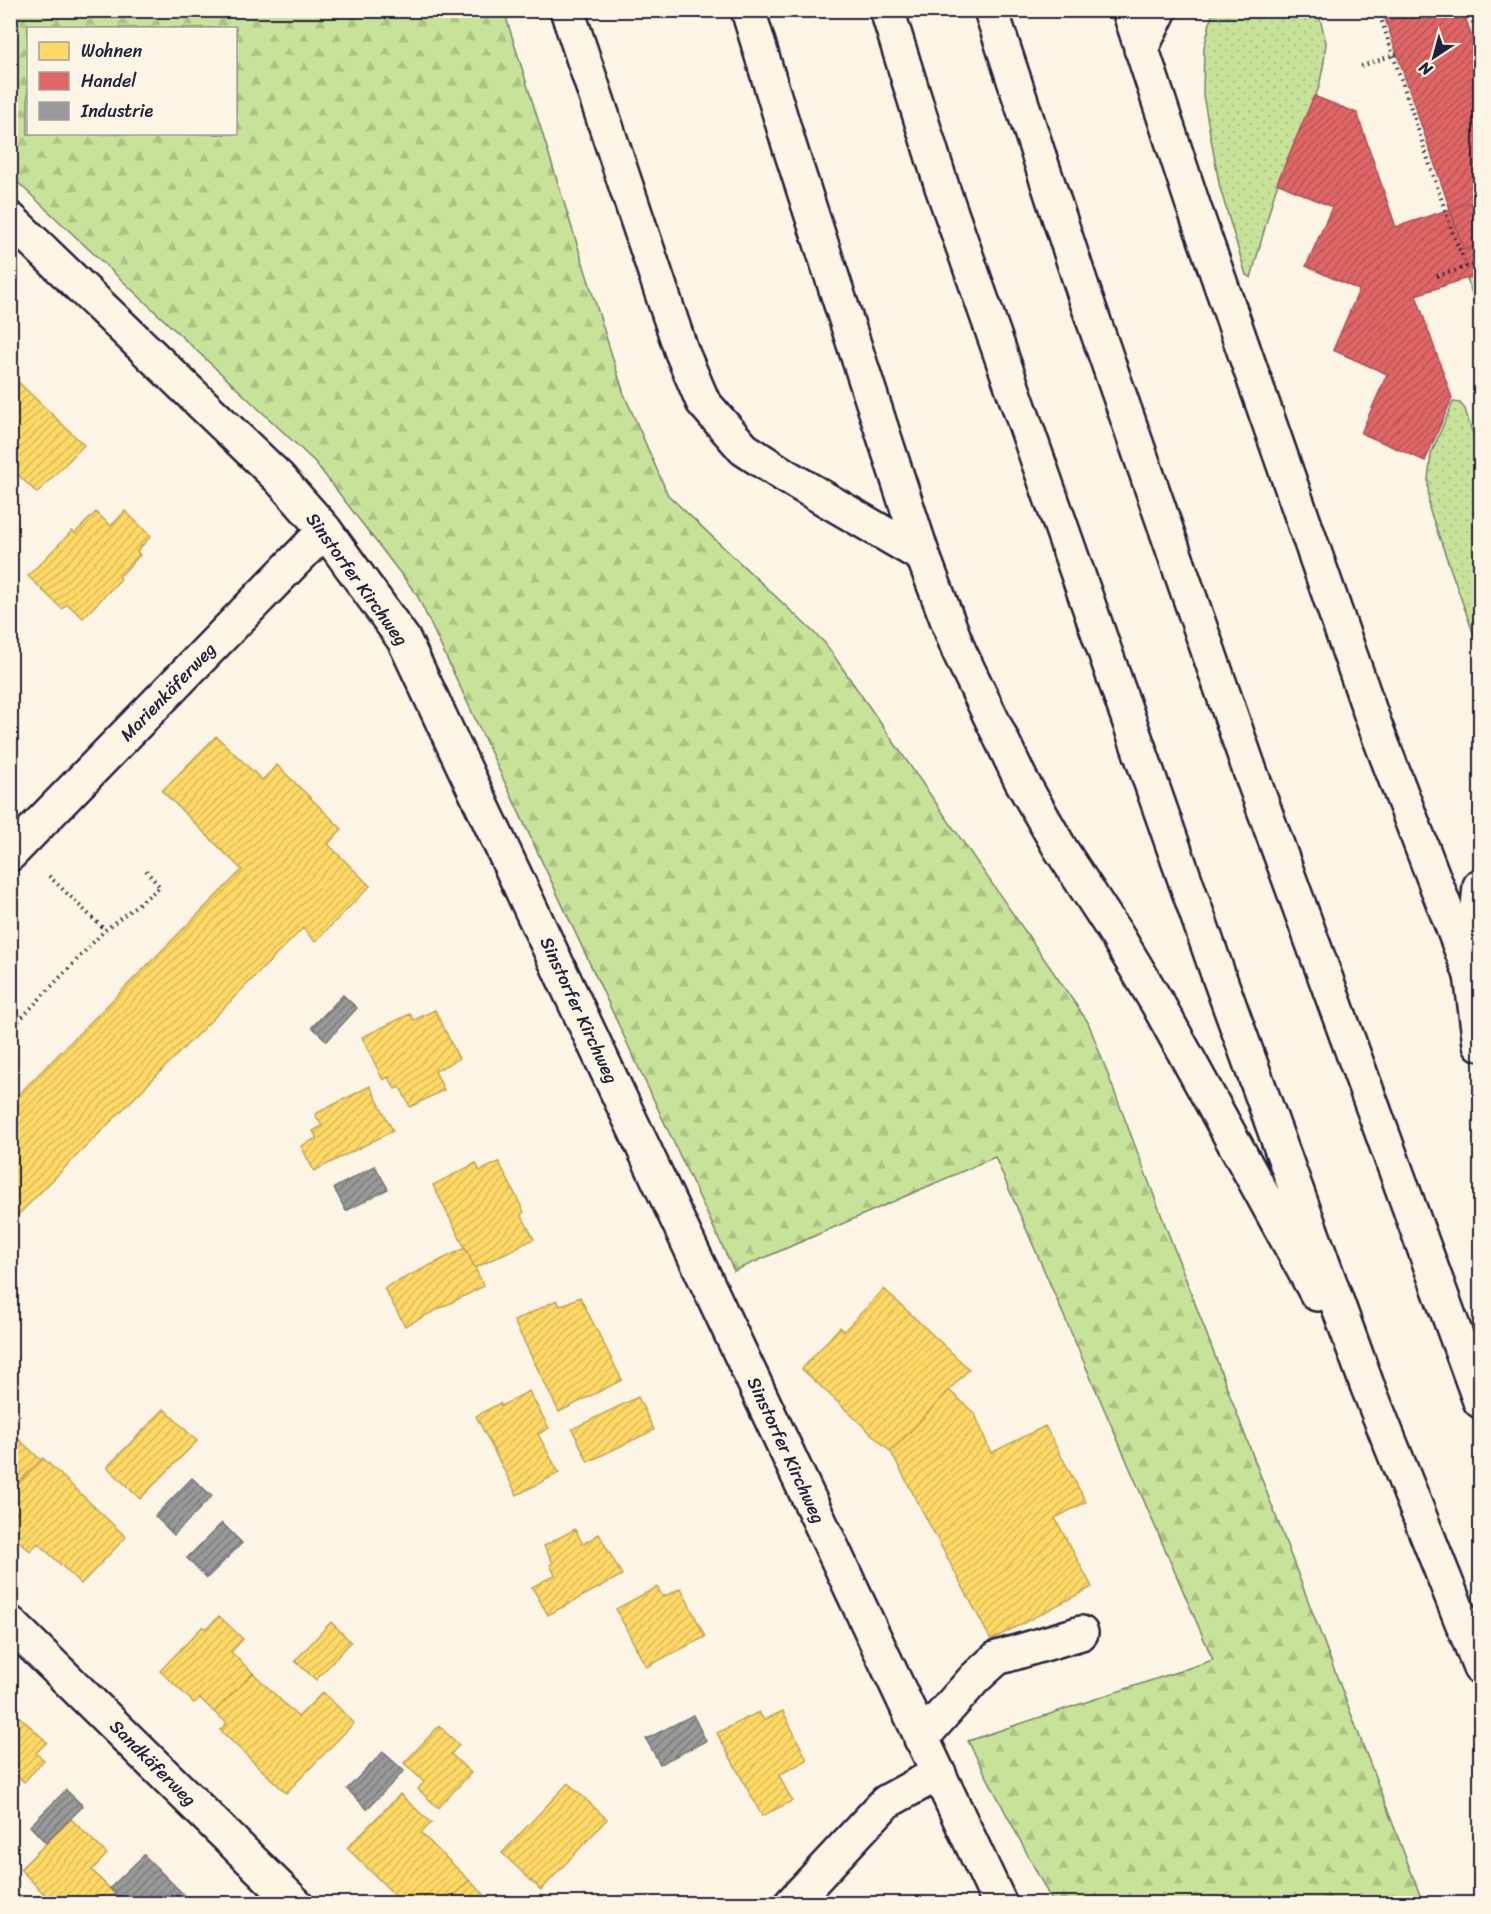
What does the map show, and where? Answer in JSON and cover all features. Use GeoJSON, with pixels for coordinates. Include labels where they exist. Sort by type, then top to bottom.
{"type":"FeatureCollection","features":[{"type":"Feature","properties":{"kind":"main road"},"geometry":{"type":"LineString","coordinates":[[567,10],[681,350],[703,402],[744,448],[784,475],[923,556]]}},
{"type":"Feature","properties":{"kind":"main road"},"geometry":{"type":"LineString","coordinates":[[748,10],[790,148],[923,556],[959,651],[1021,780],[1060,848],[1159,1006],[1367,1385]]}},
{"type":"Feature","properties":{"kind":"main road"},"geometry":{"type":"LineString","coordinates":[[886,10],[950,209],[1218,974],[1367,1385],[1480,1667]]}},
{"type":"Feature","properties":{"kind":"main road"},"geometry":{"type":"LineString","coordinates":[[992,10],[1085,296],[1246,759],[1480,1401]]}},
{"type":"Feature","properties":{"kind":"main road"},"geometry":{"type":"LineString","coordinates":[[1129,10],[1195,210],[1374,723],[1471,975]]}},
{"type":"Feature","properties":{"kind":"main road"},"geometry":{"type":"LineString","coordinates":[[1141,49],[1160,10]]}},
{"type":"Feature","properties":{"kind":"main road","name":"Sinstorfer Kirchweg"},"geometry":{"type":"LineString","coordinates":[[10,219],[280,478],[325,530],[404,640],[1000,1904]]}},
{"type":"Feature","properties":{"kind":"main road","name":"Marienkäferweg"},"geometry":{"type":"LineString","coordinates":[[15,850],[325,530]]}},
{"type":"Feature","properties":{"kind":"main road"},"geometry":{"type":"LineString","coordinates":[[1480,886],[1471,975],[1480,1044]]}},
{"type":"Feature","properties":{"kind":"main road","name":"Sandkäferweg"},"geometry":{"type":"LineString","coordinates":[[10,1623],[296,1904]]}},
{"type":"Feature","properties":{"kind":"main road"},"geometry":{"type":"LineString","coordinates":[[921,1739],[975,1678],[998,1658],[1081,1634]]}},
{"type":"Feature","properties":{"kind":"main road"},"geometry":{"type":"LineString","coordinates":[[791,1904],[886,1802],[939,1773]]}},
{"type":"Feature","properties":{"kind":"path"},"geometry":{"type":"LineString","coordinates":[[1378,10],[1395,55],[1452,231],[1467,268]]}},
{"type":"Feature","properties":{"kind":"path"},"geometry":{"type":"LineString","coordinates":[[1469,10],[1480,44]]}},
{"type":"Feature","properties":{"kind":"path"},"geometry":{"type":"LineString","coordinates":[[1361,66],[1395,55]]}},
{"type":"Feature","properties":{"kind":"path"},"geometry":{"type":"LineString","coordinates":[[1437,276],[1480,263]]}},
{"type":"Feature","properties":{"kind":"path"},"geometry":{"type":"LineString","coordinates":[[15,850],[105,930]]}},
{"type":"Feature","properties":{"kind":"path"},"geometry":{"type":"LineString","coordinates":[[10,1030],[105,930],[160,887],[143,867]]}},
{"type":"Feature","properties":{"kind":"green space"},"geometry":{"type":"Polygon","coordinates":[[[10,11],[504,11],[624,394],[668,495],[825,643],[1088,1022],[1423,1903],[1053,1903],[968,1741],[1213,1660],[995,1157],[734,1271],[417,595],[315,462],[11,176],[10,11]]]}},
{"type":"Feature","properties":{"kind":"green space"},"geometry":{"type":"Polygon","coordinates":[[[1213,11],[1318,11],[1326,42],[1319,87],[1275,191],[1251,278],[1246,275],[1220,188],[1203,95],[1204,47],[1213,11]]]}},
{"type":"Feature","properties":{"kind":"green space"},"geometry":{"type":"Polygon","coordinates":[[[1480,274],[1480,319],[1467,278],[1480,274]]]}},
{"type":"Feature","properties":{"kind":"green space"},"geometry":{"type":"Polygon","coordinates":[[[1453,402],[1460,403],[1465,409],[1480,457],[1480,652],[1429,508],[1428,479],[1431,454],[1453,402]]]}},
{"type":"Feature","properties":{"kind":"building: Wohnen"},"geometry":{"type":"Polygon","coordinates":[[[13,377],[84,445],[37,493],[10,467],[10,379],[13,377]]]}},
{"type":"Feature","properties":{"kind":"building: Wohnen"},"geometry":{"type":"Polygon","coordinates":[[[125,511],[151,536],[137,551],[140,555],[119,577],[121,579],[83,618],[67,604],[62,609],[28,576],[72,531],[75,533],[96,512],[111,526],[125,511]]]}},
{"type":"Feature","properties":{"kind":"building: Wohnen"},"geometry":{"type":"Polygon","coordinates":[[[216,736],[262,780],[277,765],[342,829],[328,844],[370,886],[315,942],[303,928],[10,1223],[10,1103],[242,870],[162,791],[216,736]]]}},
{"type":"Feature","properties":{"kind":"building: Wohnen"},"geometry":{"type":"Polygon","coordinates":[[[435,1010],[459,1059],[435,1071],[444,1090],[410,1107],[400,1087],[395,1089],[389,1077],[383,1080],[362,1037],[410,1014],[414,1020],[435,1010]]]}},
{"type":"Feature","properties":{"kind":"building: Wohnen"},"geometry":{"type":"Polygon","coordinates":[[[370,1086],[393,1131],[314,1171],[301,1146],[317,1138],[313,1131],[322,1126],[315,1114],[370,1086]]]}},
{"type":"Feature","properties":{"kind":"building: Wohnen"},"geometry":{"type":"Polygon","coordinates":[[[499,1162],[524,1212],[521,1214],[534,1239],[475,1268],[433,1185],[476,1163],[480,1171],[499,1162]]]}},
{"type":"Feature","properties":{"kind":"building: Wohnen"},"geometry":{"type":"Polygon","coordinates":[[[465,1248],[484,1286],[405,1326],[384,1288],[465,1248]]]}},
{"type":"Feature","properties":{"kind":"building: Wohnen"},"geometry":{"type":"Polygon","coordinates":[[[884,1289],[969,1369],[891,1452],[802,1369],[840,1327],[844,1331],[884,1289]]]}},
{"type":"Feature","properties":{"kind":"building: Wohnen"},"geometry":{"type":"Polygon","coordinates":[[[580,1297],[622,1380],[559,1412],[514,1321],[557,1300],[560,1306],[580,1297]]]}},
{"type":"Feature","properties":{"kind":"building: Wohnen"},"geometry":{"type":"Polygon","coordinates":[[[949,1390],[975,1414],[991,1453],[1045,1426],[1086,1502],[1055,1518],[1092,1587],[991,1640],[891,1452],[949,1390]]]}},
{"type":"Feature","properties":{"kind":"building: Wohnen"},"geometry":{"type":"Polygon","coordinates":[[[529,1391],[549,1428],[538,1434],[559,1473],[517,1495],[476,1416],[529,1391]]]}},
{"type":"Feature","properties":{"kind":"building: Wohnen"},"geometry":{"type":"Polygon","coordinates":[[[638,1397],[654,1430],[588,1462],[572,1429],[638,1397]]]}},
{"type":"Feature","properties":{"kind":"building: Wohnen"},"geometry":{"type":"Polygon","coordinates":[[[164,1409],[197,1441],[140,1499],[107,1467],[164,1409]]]}},
{"type":"Feature","properties":{"kind":"building: Wohnen"},"geometry":{"type":"Polygon","coordinates":[[[10,1431],[41,1460],[10,1491],[10,1431]]]}},
{"type":"Feature","properties":{"kind":"building: Wohnen"},"geometry":{"type":"Polygon","coordinates":[[[43,1458],[126,1537],[81,1584],[38,1543],[30,1551],[10,1533],[10,1518],[17,1512],[10,1506],[10,1491],[43,1458]]]}},
{"type":"Feature","properties":{"kind":"building: Wohnen"},"geometry":{"type":"Polygon","coordinates":[[[575,1529],[583,1544],[599,1534],[622,1575],[548,1615],[532,1587],[555,1575],[550,1565],[553,1563],[544,1546],[575,1529]]]}},
{"type":"Feature","properties":{"kind":"building: Wohnen"},"geometry":{"type":"Polygon","coordinates":[[[657,1587],[663,1597],[681,1588],[705,1637],[646,1667],[616,1609],[657,1587]]]}},
{"type":"Feature","properties":{"kind":"building: Wohnen"},"geometry":{"type":"Polygon","coordinates":[[[219,1616],[243,1639],[231,1652],[253,1673],[214,1712],[200,1698],[194,1703],[160,1671],[203,1626],[206,1629],[219,1616]]]}},
{"type":"Feature","properties":{"kind":"building: Wohnen"},"geometry":{"type":"Polygon","coordinates":[[[331,1622],[351,1642],[316,1680],[295,1661],[331,1622]]]}},
{"type":"Feature","properties":{"kind":"building: Wohnen"},"geometry":{"type":"Polygon","coordinates":[[[253,1673],[298,1717],[323,1692],[354,1723],[286,1793],[220,1730],[227,1723],[214,1712],[253,1673]]]}},
{"type":"Feature","properties":{"kind":"building: Wohnen"},"geometry":{"type":"Polygon","coordinates":[[[10,1708],[47,1742],[36,1753],[44,1760],[24,1782],[10,1770],[10,1708]]]}},
{"type":"Feature","properties":{"kind":"building: Wohnen"},"geometry":{"type":"Polygon","coordinates":[[[783,1711],[807,1760],[779,1775],[792,1801],[762,1816],[717,1733],[759,1712],[764,1720],[783,1711]]]}},
{"type":"Feature","properties":{"kind":"building: Wohnen"},"geometry":{"type":"Polygon","coordinates":[[[439,1726],[459,1745],[451,1754],[471,1773],[438,1808],[418,1789],[424,1782],[404,1763],[439,1726]]]}},
{"type":"Feature","properties":{"kind":"building: Wohnen"},"geometry":{"type":"Polygon","coordinates":[[[568,1783],[607,1819],[541,1890],[502,1853],[568,1783]]]}},
{"type":"Feature","properties":{"kind":"building: Wohnen"},"geometry":{"type":"Polygon","coordinates":[[[400,1794],[431,1823],[421,1833],[469,1880],[447,1904],[404,1904],[347,1848],[400,1794]]]}},
{"type":"Feature","properties":{"kind":"building: Wohnen"},"geometry":{"type":"Polygon","coordinates":[[[71,1819],[107,1854],[92,1870],[124,1904],[54,1904],[20,1869],[71,1819]]]}},
{"type":"Feature","properties":{"kind":"building: Wohnen"},"geometry":{"type":"Polygon","coordinates":[[[469,1880],[494,1904],[447,1904],[469,1880]]]}},
{"type":"Feature","properties":{"kind":"building: Handel"},"geometry":{"type":"Polygon","coordinates":[[[1382,10],[1463,10],[1480,62],[1480,253],[1477,245],[1464,250],[1382,10]]]}},
{"type":"Feature","properties":{"kind":"building: Handel"},"geometry":{"type":"Polygon","coordinates":[[[1314,96],[1357,113],[1396,227],[1480,199],[1480,274],[1416,295],[1452,398],[1425,461],[1361,433],[1387,374],[1333,350],[1359,290],[1306,266],[1332,207],[1277,183],[1314,96]]]}},
{"type":"Feature","properties":{"kind":"building: Industrie"},"geometry":{"type":"Polygon","coordinates":[[[343,995],[357,1008],[327,1041],[312,1027],[343,995]]]}},
{"type":"Feature","properties":{"kind":"building: Industrie"},"geometry":{"type":"Polygon","coordinates":[[[375,1166],[388,1189],[346,1211],[334,1188],[375,1166]]]}},
{"type":"Feature","properties":{"kind":"building: Industrie"},"geometry":{"type":"Polygon","coordinates":[[[192,1478],[212,1496],[174,1535],[155,1516],[192,1478]]]}},
{"type":"Feature","properties":{"kind":"building: Industrie"},"geometry":{"type":"Polygon","coordinates":[[[222,1523],[242,1543],[207,1578],[187,1558],[222,1523]]]}},
{"type":"Feature","properties":{"kind":"building: Industrie"},"geometry":{"type":"Polygon","coordinates":[[[693,1715],[706,1741],[660,1764],[646,1739],[693,1715]]]}},
{"type":"Feature","properties":{"kind":"building: Industrie"},"geometry":{"type":"Polygon","coordinates":[[[383,1752],[404,1771],[367,1809],[347,1789],[383,1752]]]}},
{"type":"Feature","properties":{"kind":"building: Industrie"},"geometry":{"type":"Polygon","coordinates":[[[66,1790],[83,1806],[46,1843],[30,1826],[66,1790]]]}},
{"type":"Feature","properties":{"kind":"building: Industrie"},"geometry":{"type":"Polygon","coordinates":[[[144,1855],[184,1895],[175,1904],[126,1904],[110,1888],[144,1855]]]}}]}
